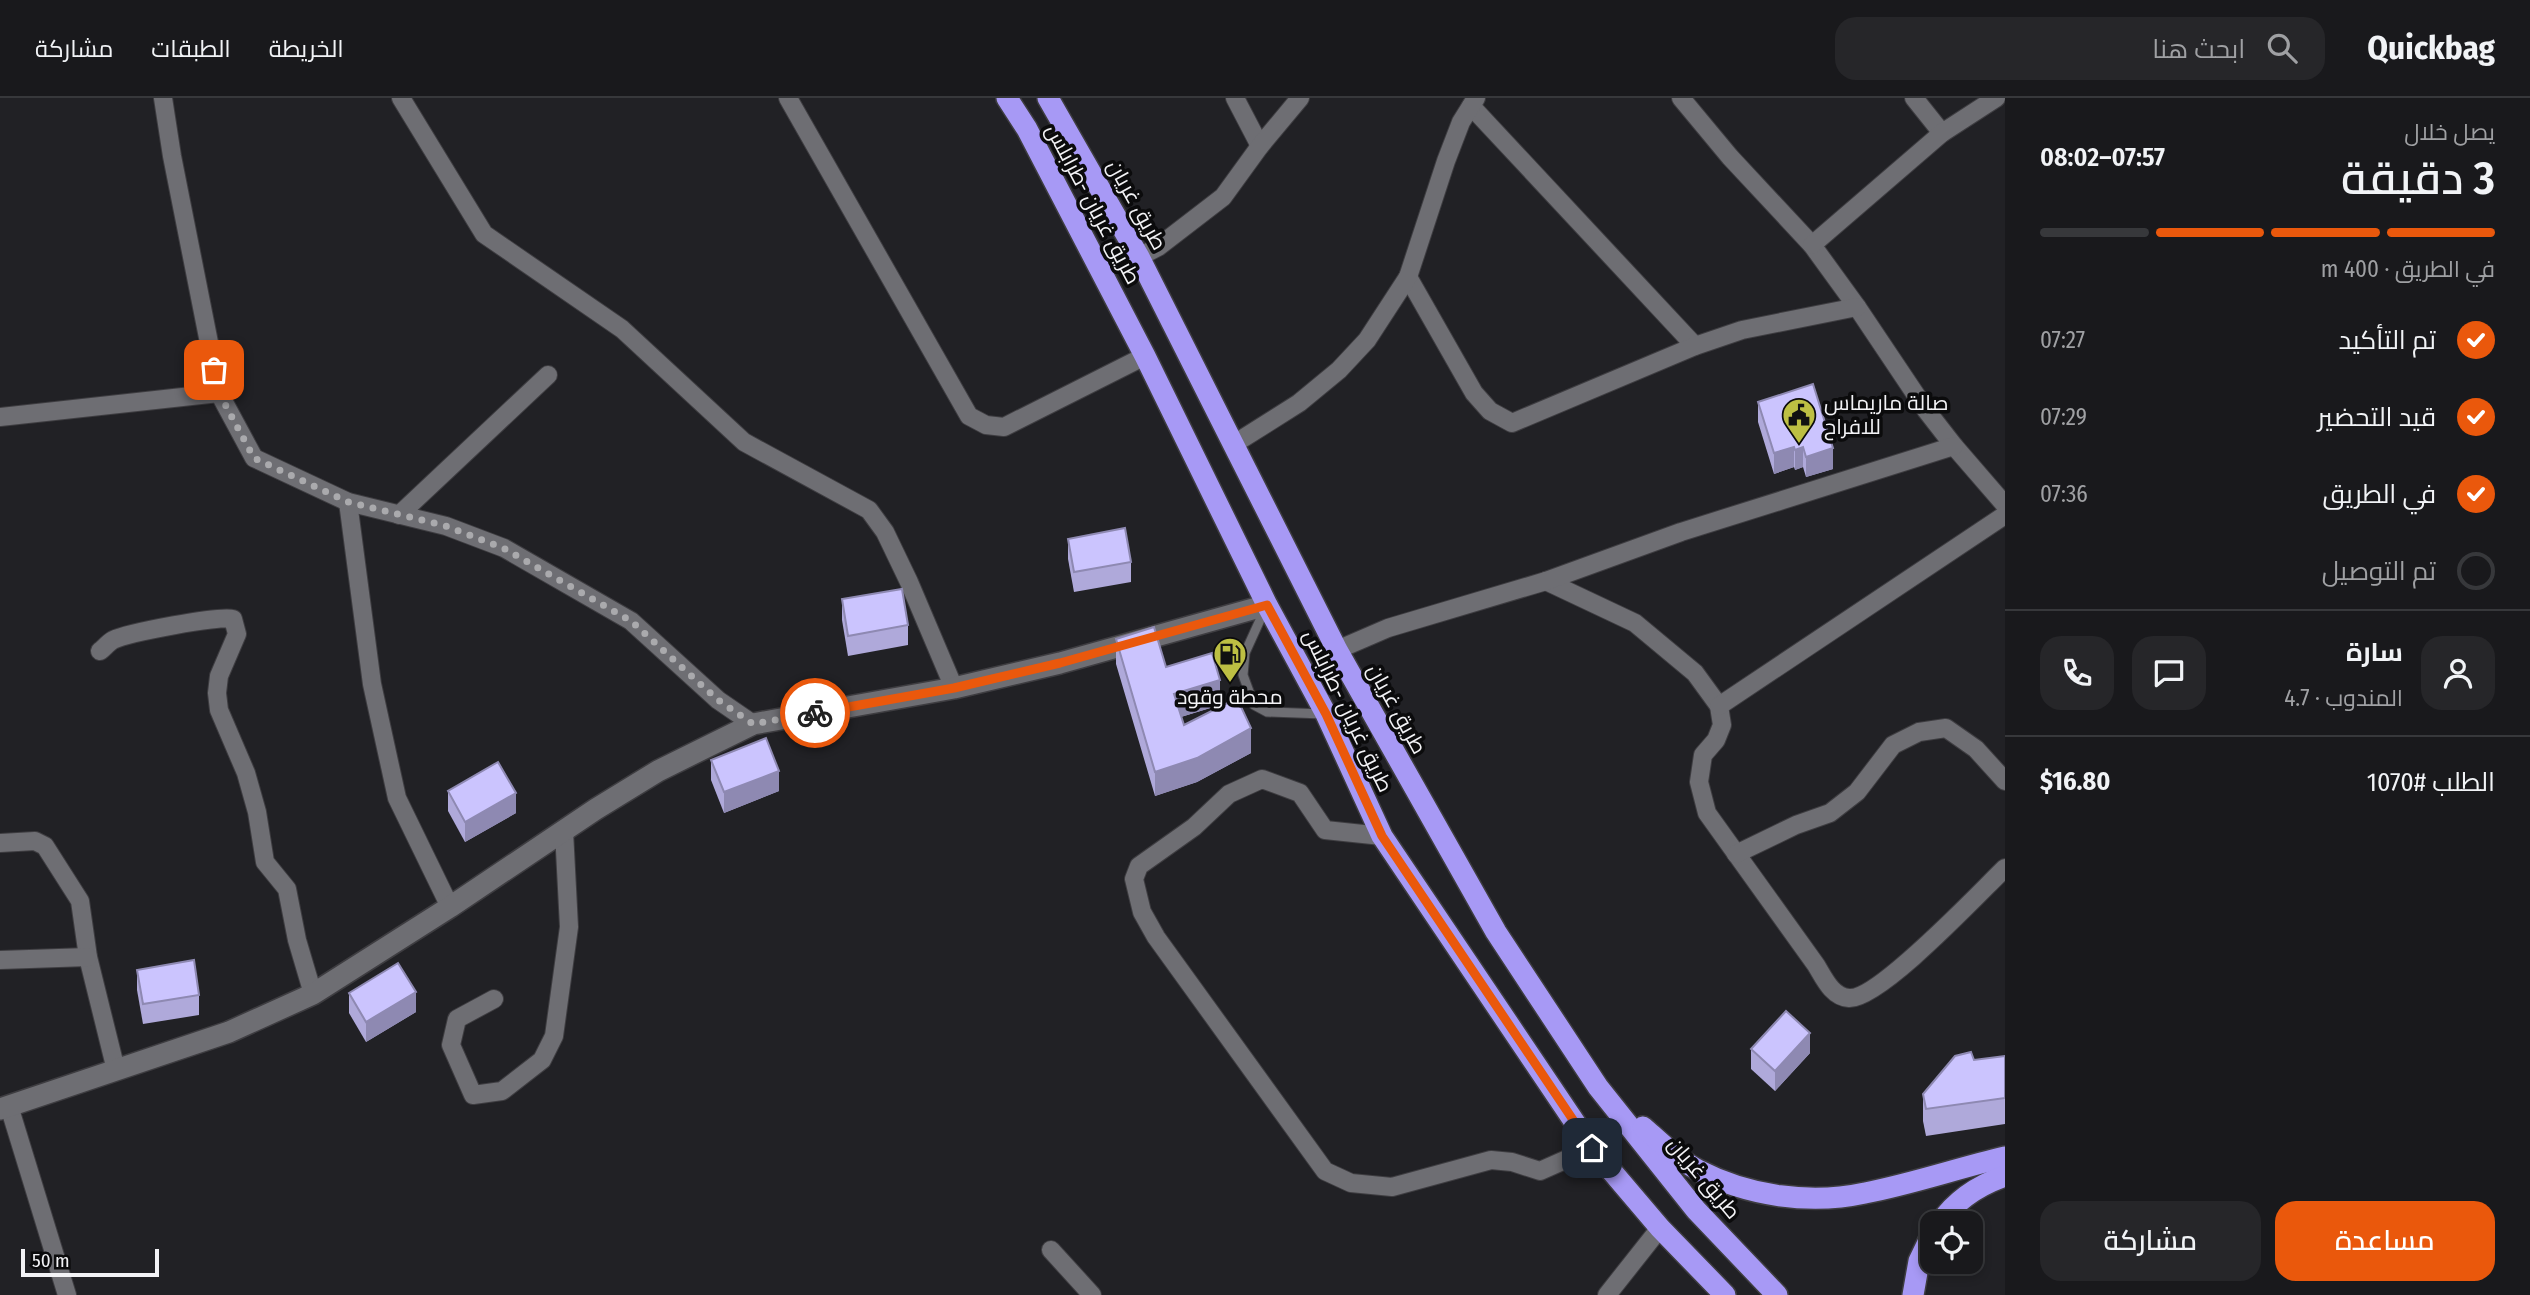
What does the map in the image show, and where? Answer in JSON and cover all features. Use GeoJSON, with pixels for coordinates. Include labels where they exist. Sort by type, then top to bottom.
{"type":"FeatureCollection","features":[{"type":"Feature","properties":{"kind":"highway","name":"طريق غريان -طرابلس"},"geometry":{"type":"LineString","coordinates":[[1007,98],[1027,129],[1145,356],[1267,605],[1326,714],[1382,836],[1592,1148],[1660,1228],[1725,1295]]}},
{"type":"Feature","properties":{"kind":"highway","name":"طريق غريان"},"geometry":{"type":"LineString","coordinates":[[1048,98],[1139,257],[1337,650],[1496,932],[1598,1087],[1696,1210],[1777,1295]]}},
{"type":"Feature","properties":{"kind":"highway"},"geometry":{"type":"LineString","coordinates":[[1598,1087],[1667,1149],[1696,1169],[1760,1193],[1828,1198],[1862,1194],[2005,1157]]}},
{"type":"Feature","properties":{"kind":"highway"},"geometry":{"type":"LineString","coordinates":[[1951,1211],[1965,1196],[1988,1182],[2005,1176]]}},
{"type":"Feature","properties":{"kind":"highway"},"geometry":{"type":"LineString","coordinates":[[1913,1295],[1920,1259]]}},
{"type":"Feature","properties":{"kind":"street"},"geometry":{"type":"LineString","coordinates":[[163,98],[219,393],[254,458],[348,502],[446,526],[503,548],[631,621],[718,700],[753,724]]}},
{"type":"Feature","properties":{"kind":"street"},"geometry":{"type":"LineString","coordinates":[[401,98],[484,234],[621,329],[744,442],[869,510],[885,531],[954,688]]}},
{"type":"Feature","properties":{"kind":"street"},"geometry":{"type":"LineString","coordinates":[[788,98],[969,416],[986,425],[1004,427],[1145,356]]}},
{"type":"Feature","properties":{"kind":"street"},"geometry":{"type":"LineString","coordinates":[[1235,98],[1260,146]]}},
{"type":"Feature","properties":{"kind":"street"},"geometry":{"type":"LineString","coordinates":[[1139,257],[1158,247],[1223,197],[1260,146],[1300,98]]}},
{"type":"Feature","properties":{"kind":"street"},"geometry":{"type":"LineString","coordinates":[[1682,98],[1730,156],[1812,245],[1926,410],[2005,505]]}},
{"type":"Feature","properties":{"kind":"street"},"geometry":{"type":"LineString","coordinates":[[1914,98],[1942,133]]}},
{"type":"Feature","properties":{"kind":"street"},"geometry":{"type":"LineString","coordinates":[[1812,245],[1942,133],[1996,98]]}},
{"type":"Feature","properties":{"kind":"street"},"geometry":{"type":"LineString","coordinates":[[1234,444],[1299,403],[1339,370],[1367,340],[1408,277],[1446,161],[1461,122],[1474,102],[1695,346]]}},
{"type":"Feature","properties":{"kind":"street"},"geometry":{"type":"LineString","coordinates":[[1408,277],[1474,393],[1490,411],[1512,423],[1695,346],[1742,330],[1857,307]]}},
{"type":"Feature","properties":{"kind":"street"},"geometry":{"type":"LineString","coordinates":[[399,515],[548,375]]}},
{"type":"Feature","properties":{"kind":"street"},"geometry":{"type":"LineString","coordinates":[[0,417],[219,393]]}},
{"type":"Feature","properties":{"kind":"street"},"geometry":{"type":"LineString","coordinates":[[1337,650],[1388,628],[1546,581],[1681,532],[1954,446]]}},
{"type":"Feature","properties":{"kind":"street"},"geometry":{"type":"LineString","coordinates":[[348,502],[372,684],[397,798],[450,906]]}},
{"type":"Feature","properties":{"kind":"street"},"geometry":{"type":"LineString","coordinates":[[1719,706],[2005,515]]}},
{"type":"Feature","properties":{"kind":"street"},"geometry":{"type":"LineString","coordinates":[[1546,581],[1635,623],[1695,673],[1719,706],[1722,725],[1716,740],[1703,755],[1699,782],[1707,813],[1833,992],[1849,998],[1868,993],[1894,975],[2005,868]]}},
{"type":"Feature","properties":{"kind":"street"},"geometry":{"type":"LineString","coordinates":[[67,1295],[4,1108],[229,1032],[313,994],[658,771],[753,724],[954,688],[1060,663],[1267,605]]}},
{"type":"Feature","properties":{"kind":"street"},"geometry":{"type":"LineString","coordinates":[[100,651],[113,640],[130,635],[215,619],[233,620],[237,634],[219,676],[219,709],[246,773],[257,812],[265,862],[287,889],[297,940],[313,994]]}},
{"type":"Feature","properties":{"kind":"street"},"geometry":{"type":"LineString","coordinates":[[1736,854],[1796,825],[1830,813],[1857,792],[1894,746],[1919,732],[1946,728],[1976,749],[2005,781]]}},
{"type":"Feature","properties":{"kind":"street"},"geometry":{"type":"LineString","coordinates":[[1382,836],[1325,830],[1300,793],[1262,779],[1229,794],[1186,832],[1139,866],[1134,879],[1142,912],[1156,937],[1325,1171],[1351,1183],[1392,1187],[1491,1160],[1512,1162],[1540,1171],[1592,1148]]}},
{"type":"Feature","properties":{"kind":"street"},"geometry":{"type":"LineString","coordinates":[[494,999],[457,1019],[451,1045],[473,1095],[502,1091],[542,1060],[554,1037],[569,927],[564,831]]}},
{"type":"Feature","properties":{"kind":"street"},"geometry":{"type":"LineString","coordinates":[[0,843],[35,841],[46,846],[80,901],[88,957],[116,1070]]}},
{"type":"Feature","properties":{"kind":"street"},"geometry":{"type":"LineString","coordinates":[[0,960],[88,957]]}},
{"type":"Feature","properties":{"kind":"street"},"geometry":{"type":"LineString","coordinates":[[1607,1295],[1660,1228]]}},
{"type":"Feature","properties":{"kind":"street"},"geometry":{"type":"LineString","coordinates":[[1051,1250],[1092,1295]]}},
{"type":"Feature","properties":{"kind":"lane"},"geometry":{"type":"LineString","coordinates":[[1267,605],[1245,653],[1243,674],[1254,705],[1267,712],[1326,714]]}},
{"type":"Feature","properties":{"kind":"building"},"geometry":{"type":"Polygon","coordinates":[[[1813,384],[1833,448],[1806,457],[1803,447],[1774,453],[1758,402],[1813,384]]]}},
{"type":"Feature","properties":{"kind":"building"},"geometry":{"type":"Polygon","coordinates":[[[1125,528],[1131,562],[1074,572],[1068,539],[1125,528]]]}},
{"type":"Feature","properties":{"kind":"building"},"geometry":{"type":"Polygon","coordinates":[[[902,589],[908,625],[848,636],[842,599],[902,589]]]}},
{"type":"Feature","properties":{"kind":"building"},"geometry":{"type":"Polygon","coordinates":[[[1154,627],[1166,667],[1212,653],[1220,680],[1174,694],[1184,725],[1237,698],[1251,728],[1197,758],[1155,772],[1116,639],[1154,627]]]}},
{"type":"Feature","properties":{"kind":"building"},"geometry":{"type":"Polygon","coordinates":[[[766,738],[779,771],[724,792],[711,760],[766,738]]]}},
{"type":"Feature","properties":{"kind":"building"},"geometry":{"type":"Polygon","coordinates":[[[498,762],[516,793],[465,822],[448,791],[498,762]]]}},
{"type":"Feature","properties":{"kind":"building"},"geometry":{"type":"Polygon","coordinates":[[[194,960],[199,995],[143,1004],[137,970],[194,960]]]}},
{"type":"Feature","properties":{"kind":"building"},"geometry":{"type":"Polygon","coordinates":[[[398,963],[416,992],[366,1022],[349,993],[398,963]]]}},
{"type":"Feature","properties":{"kind":"building"},"geometry":{"type":"Polygon","coordinates":[[[1786,1011],[1810,1033],[1775,1071],[1751,1049],[1786,1011]]]}},
{"type":"Feature","properties":{"kind":"building"},"geometry":{"type":"Polygon","coordinates":[[[1971,1052],[1974,1060],[2005,1056],[2005,1098],[1926,1109],[1923,1094],[1955,1056],[1971,1052]]]}},
{"type":"Feature","properties":{"kind":"way so far"},"geometry":{"type":"LineString","coordinates":[[214,370],[219,393],[254,458],[348,502],[446,526],[503,548],[631,621],[718,700],[753,724],[815,713]]}},
{"type":"Feature","properties":{"kind":"place","name":"صالة ماريماس للافراح"},"geometry":{"type":"Point","coordinates":[1799,445]}},
{"type":"Feature","properties":{"kind":"place","name":"محطة وقود"},"geometry":{"type":"Point","coordinates":[1230,684]}},
{"type":"Feature","properties":{"kind":"route"},"geometry":{"type":"LineString","coordinates":[[815,713],[954,688],[1060,663],[1267,605],[1326,714],[1382,836],[1592,1148]]}}]}
